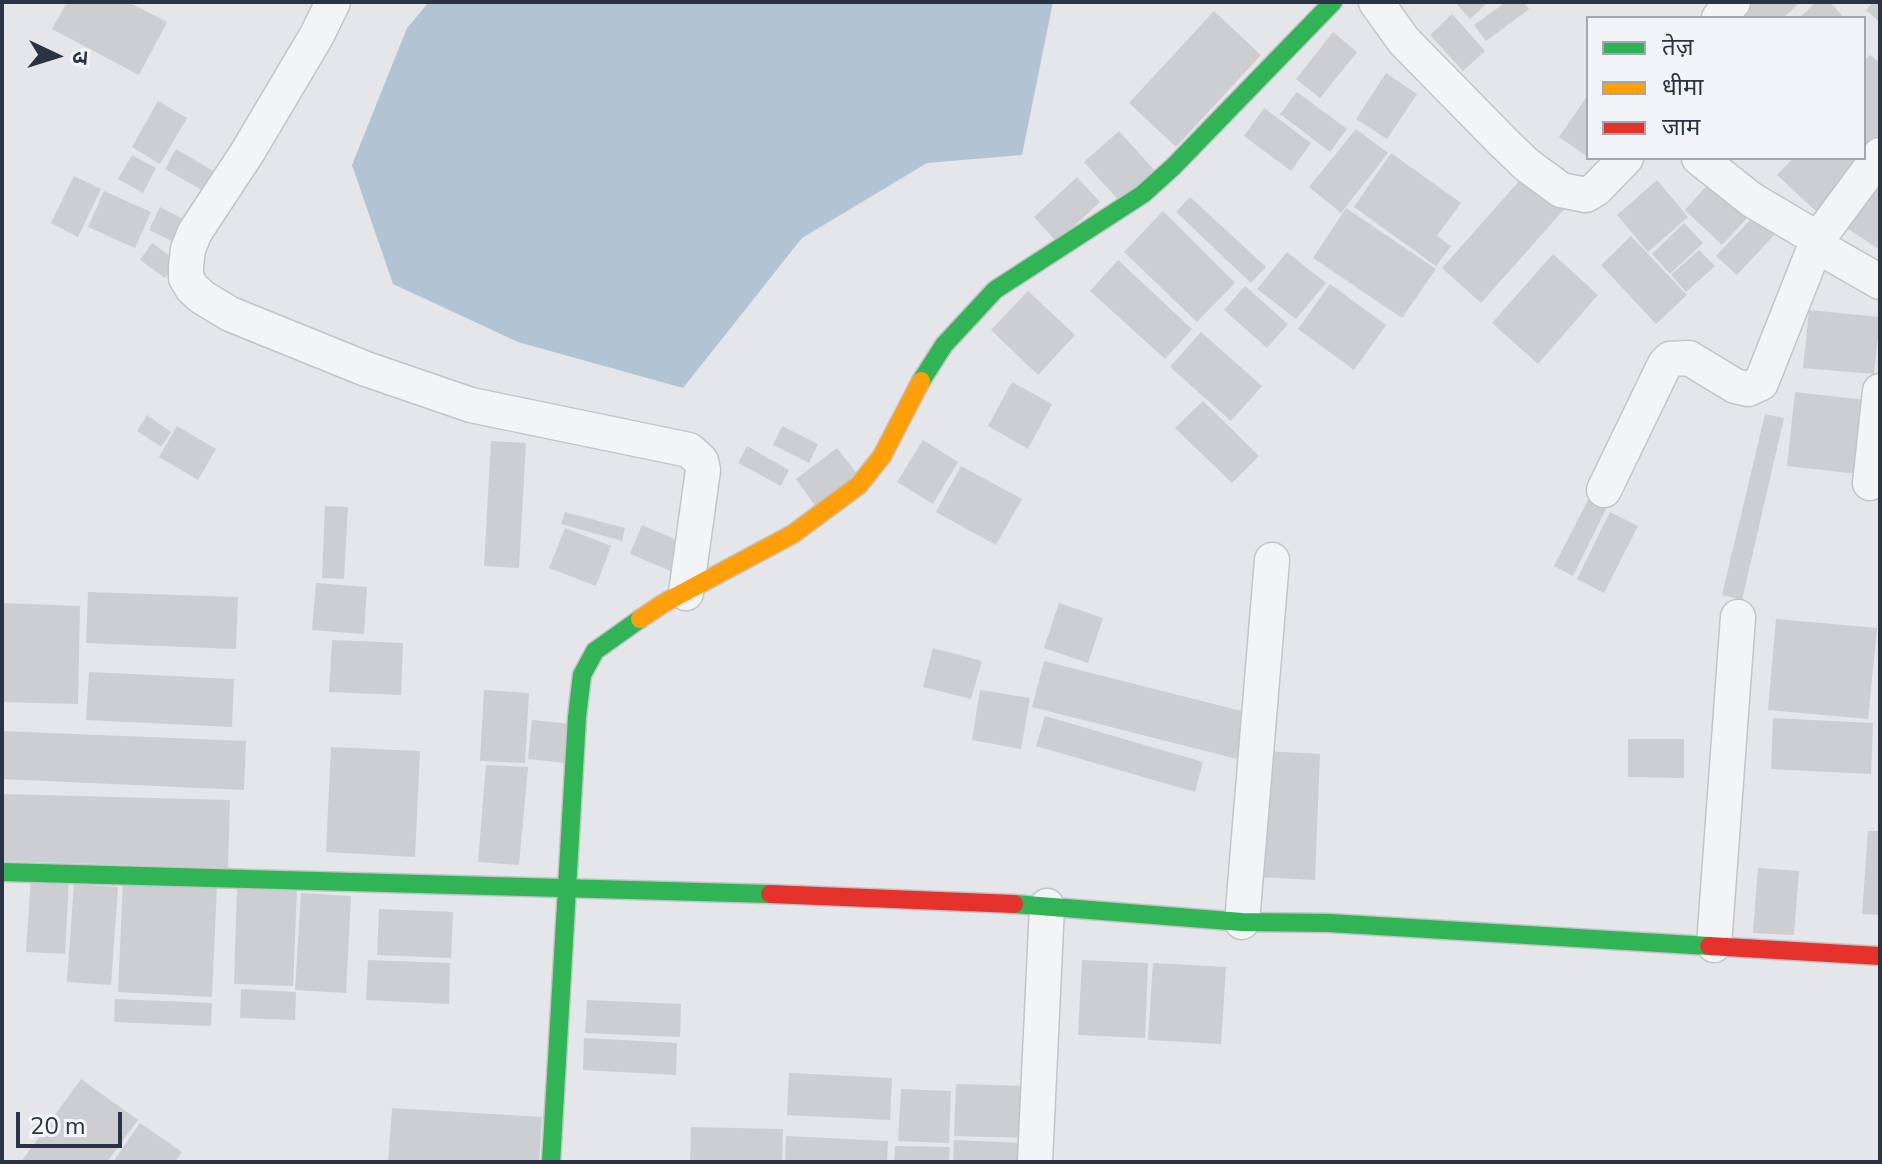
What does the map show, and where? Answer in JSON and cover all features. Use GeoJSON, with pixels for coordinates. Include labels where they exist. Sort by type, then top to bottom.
{"type":"FeatureCollection","features":[{"type":"Feature","properties":{"kind":"street"},"geometry":{"type":"LineString","coordinates":[[333,2],[317,35],[247,153],[195,232],[188,249],[186,278],[202,297],[230,314],[366,369],[471,405],[689,450],[701,461],[703,470],[686,593]]}},
{"type":"Feature","properties":{"kind":"street"},"geometry":{"type":"LineString","coordinates":[[551,1162],[577,717],[582,675],[595,651],[664,603],[793,534],[859,485],[882,456],[924,375],[944,345],[995,290],[1143,194],[1333,2]]}},
{"type":"Feature","properties":{"kind":"street"},"geometry":{"type":"LineString","coordinates":[[1376,2],[1404,41],[1504,143],[1561,190],[1586,195],[1624,160]]}},
{"type":"Feature","properties":{"kind":"street"},"geometry":{"type":"LineString","coordinates":[[1604,490],[1670,359],[1689,358],[1735,386],[1748,389],[1761,383],[1818,239],[1880,155]]}},
{"type":"Feature","properties":{"kind":"street"},"geometry":{"type":"LineString","coordinates":[[1702,160],[1752,200],[1818,239],[1826,251],[1880,282]]}},
{"type":"Feature","properties":{"kind":"street"},"geometry":{"type":"LineString","coordinates":[[1870,483],[1880,391]]}},
{"type":"Feature","properties":{"kind":"street"},"geometry":{"type":"LineString","coordinates":[[1242,922],[1272,560]]}},
{"type":"Feature","properties":{"kind":"street"},"geometry":{"type":"LineString","coordinates":[[1714,945],[1738,617]]}},
{"type":"Feature","properties":{"kind":"street"},"geometry":{"type":"LineString","coordinates":[[2,872],[567,886],[1047,906],[1242,922],[1329,923],[1880,956]]}},
{"type":"Feature","properties":{"kind":"street"},"geometry":{"type":"LineString","coordinates":[[1035,1162],[1047,906]]}},
{"type":"Feature","properties":{"kind":"water"},"geometry":{"type":"Polygon","coordinates":[[[429,2],[1053,2],[1022,155],[927,163],[802,238],[683,388],[518,342],[393,284],[352,165],[407,28],[429,2]]]}},
{"type":"Feature","properties":{"kind":"building"},"geometry":{"type":"Polygon","coordinates":[[[67,2],[128,2],[167,22],[139,75],[52,29],[67,2]]]}},
{"type":"Feature","properties":{"kind":"building"},"geometry":{"type":"Polygon","coordinates":[[[1455,2],[1488,2],[1470,19],[1455,2]]]}},
{"type":"Feature","properties":{"kind":"building"},"geometry":{"type":"Polygon","coordinates":[[[1506,2],[1524,2],[1529,9],[1486,41],[1474,25],[1506,2]]]}},
{"type":"Feature","properties":{"kind":"building"},"geometry":{"type":"Polygon","coordinates":[[[1750,2],[1800,2],[1785,16],[1745,16],[1741,12],[1750,2]]]}},
{"type":"Feature","properties":{"kind":"building"},"geometry":{"type":"Polygon","coordinates":[[[1816,2],[1830,2],[1842,16],[1801,16],[1816,2]]]}},
{"type":"Feature","properties":{"kind":"building"},"geometry":{"type":"Polygon","coordinates":[[[1873,2],[1880,2],[1880,22],[1866,10],[1873,2]]]}},
{"type":"Feature","properties":{"kind":"building"},"geometry":{"type":"Polygon","coordinates":[[[1214,11],[1261,55],[1176,147],[1129,103],[1214,11]]]}},
{"type":"Feature","properties":{"kind":"building"},"geometry":{"type":"Polygon","coordinates":[[[1452,14],[1485,51],[1463,71],[1430,35],[1452,14]]]}},
{"type":"Feature","properties":{"kind":"building"},"geometry":{"type":"Polygon","coordinates":[[[1333,32],[1357,52],[1320,98],[1296,79],[1333,32]]]}},
{"type":"Feature","properties":{"kind":"building"},"geometry":{"type":"Polygon","coordinates":[[[1870,55],[1880,63],[1880,136],[1867,150],[1866,149],[1866,60],[1870,55]]]}},
{"type":"Feature","properties":{"kind":"building"},"geometry":{"type":"Polygon","coordinates":[[[1386,73],[1417,94],[1387,139],[1356,119],[1386,73]]]}},
{"type":"Feature","properties":{"kind":"building"},"geometry":{"type":"Polygon","coordinates":[[[1297,92],[1347,129],[1330,152],[1280,114],[1297,92]]]}},
{"type":"Feature","properties":{"kind":"building"},"geometry":{"type":"Polygon","coordinates":[[[1586,98],[1586,156],[1559,137],[1586,98]]]}},
{"type":"Feature","properties":{"kind":"building"},"geometry":{"type":"Polygon","coordinates":[[[158,101],[187,118],[160,164],[132,147],[158,101]]]}},
{"type":"Feature","properties":{"kind":"building"},"geometry":{"type":"Polygon","coordinates":[[[1264,108],[1311,143],[1291,171],[1244,136],[1264,108]]]}},
{"type":"Feature","properties":{"kind":"building"},"geometry":{"type":"Polygon","coordinates":[[[1356,129],[1388,153],[1341,213],[1309,187],[1356,129]]]}},
{"type":"Feature","properties":{"kind":"building"},"geometry":{"type":"Polygon","coordinates":[[[1119,131],[1155,171],[1120,202],[1084,162],[1119,131]]]}},
{"type":"Feature","properties":{"kind":"building"},"geometry":{"type":"Polygon","coordinates":[[[176,149],[225,178],[214,197],[165,169],[176,149]]]}},
{"type":"Feature","properties":{"kind":"building"},"geometry":{"type":"Polygon","coordinates":[[[1391,153],[1461,203],[1437,236],[1451,246],[1436,266],[1354,207],[1391,153]]]}},
{"type":"Feature","properties":{"kind":"building"},"geometry":{"type":"Polygon","coordinates":[[[132,155],[156,168],[143,193],[118,179],[132,155]]]}},
{"type":"Feature","properties":{"kind":"building"},"geometry":{"type":"Polygon","coordinates":[[[1791,160],[1857,160],[1819,214],[1777,175],[1791,160]]]}},
{"type":"Feature","properties":{"kind":"building"},"geometry":{"type":"Polygon","coordinates":[[[1529,170],[1568,205],[1481,303],[1442,268],[1529,170]]]}},
{"type":"Feature","properties":{"kind":"building"},"geometry":{"type":"Polygon","coordinates":[[[1880,175],[1880,250],[1845,227],[1880,175]]]}},
{"type":"Feature","properties":{"kind":"building"},"geometry":{"type":"Polygon","coordinates":[[[74,176],[101,189],[78,237],[51,223],[74,176]]]}},
{"type":"Feature","properties":{"kind":"building"},"geometry":{"type":"Polygon","coordinates":[[[1077,177],[1100,202],[1057,242],[1034,217],[1077,177]]]}},
{"type":"Feature","properties":{"kind":"building"},"geometry":{"type":"Polygon","coordinates":[[[1657,180],[1688,217],[1648,252],[1617,215],[1657,180]]]}},
{"type":"Feature","properties":{"kind":"building"},"geometry":{"type":"Polygon","coordinates":[[[1709,183],[1747,218],[1722,245],[1685,210],[1709,183]]]}},
{"type":"Feature","properties":{"kind":"building"},"geometry":{"type":"Polygon","coordinates":[[[104,191],[151,212],[135,248],[88,227],[104,191]]]}},
{"type":"Feature","properties":{"kind":"building"},"geometry":{"type":"Polygon","coordinates":[[[1190,197],[1266,267],[1251,283],[1176,212],[1190,197]]]}},
{"type":"Feature","properties":{"kind":"building"},"geometry":{"type":"Polygon","coordinates":[[[160,207],[193,224],[182,246],[149,230],[160,207]]]}},
{"type":"Feature","properties":{"kind":"building"},"geometry":{"type":"Polygon","coordinates":[[[1346,208],[1436,269],[1402,318],[1313,258],[1346,208]]]}},
{"type":"Feature","properties":{"kind":"building"},"geometry":{"type":"Polygon","coordinates":[[[1163,211],[1235,283],[1197,322],[1124,252],[1163,211]]]}},
{"type":"Feature","properties":{"kind":"building"},"geometry":{"type":"Polygon","coordinates":[[[1755,215],[1775,234],[1737,275],[1716,256],[1755,215]]]}},
{"type":"Feature","properties":{"kind":"building"},"geometry":{"type":"Polygon","coordinates":[[[1684,223],[1703,243],[1670,274],[1652,254],[1684,223]]]}},
{"type":"Feature","properties":{"kind":"building"},"geometry":{"type":"Polygon","coordinates":[[[1631,236],[1687,295],[1656,324],[1601,265],[1631,236]]]}},
{"type":"Feature","properties":{"kind":"building"},"geometry":{"type":"Polygon","coordinates":[[[152,243],[177,261],[165,278],[140,260],[152,243]]]}},
{"type":"Feature","properties":{"kind":"building"},"geometry":{"type":"Polygon","coordinates":[[[1699,250],[1715,266],[1686,292],[1671,275],[1699,250]]]}},
{"type":"Feature","properties":{"kind":"building"},"geometry":{"type":"Polygon","coordinates":[[[1287,252],[1326,283],[1296,319],[1257,289],[1287,252]]]}},
{"type":"Feature","properties":{"kind":"building"},"geometry":{"type":"Polygon","coordinates":[[[1553,254],[1598,295],[1538,364],[1492,323],[1553,254]]]}},
{"type":"Feature","properties":{"kind":"building"},"geometry":{"type":"Polygon","coordinates":[[[1118,260],[1192,329],[1165,359],[1090,291],[1118,260]]]}},
{"type":"Feature","properties":{"kind":"building"},"geometry":{"type":"Polygon","coordinates":[[[1330,284],[1386,325],[1354,370],[1298,329],[1330,284]]]}},
{"type":"Feature","properties":{"kind":"building"},"geometry":{"type":"Polygon","coordinates":[[[1245,286],[1288,324],[1267,348],[1224,310],[1245,286]]]}},
{"type":"Feature","properties":{"kind":"building"},"geometry":{"type":"Polygon","coordinates":[[[1028,291],[1075,335],[1038,375],[991,330],[1028,291]]]}},
{"type":"Feature","properties":{"kind":"building"},"geometry":{"type":"Polygon","coordinates":[[[1809,310],[1880,317],[1874,374],[1803,368],[1809,310]]]}},
{"type":"Feature","properties":{"kind":"building"},"geometry":{"type":"Polygon","coordinates":[[[1201,332],[1262,386],[1231,421],[1170,367],[1201,332]]]}},
{"type":"Feature","properties":{"kind":"building"},"geometry":{"type":"Polygon","coordinates":[[[1012,382],[1052,404],[1028,449],[988,426],[1012,382]]]}},
{"type":"Feature","properties":{"kind":"building"},"geometry":{"type":"Polygon","coordinates":[[[1795,392],[1875,401],[1867,475],[1787,466],[1795,392]]]}},
{"type":"Feature","properties":{"kind":"building"},"geometry":{"type":"Polygon","coordinates":[[[1203,401],[1259,456],[1232,483],[1175,428],[1203,401]]]}},
{"type":"Feature","properties":{"kind":"building"},"geometry":{"type":"Polygon","coordinates":[[[1765,414],[1784,418],[1742,600],[1722,595],[1765,414]]]}},
{"type":"Feature","properties":{"kind":"building"},"geometry":{"type":"Polygon","coordinates":[[[147,415],[171,432],[161,447],[137,431],[147,415]]]}},
{"type":"Feature","properties":{"kind":"building"},"geometry":{"type":"Polygon","coordinates":[[[177,426],[216,449],[198,480],[159,457],[177,426]]]}},
{"type":"Feature","properties":{"kind":"building"},"geometry":{"type":"Polygon","coordinates":[[[782,426],[818,444],[809,463],[773,445],[782,426]]]}},
{"type":"Feature","properties":{"kind":"building"},"geometry":{"type":"Polygon","coordinates":[[[923,440],[958,462],[933,504],[897,482],[923,440]]]}},
{"type":"Feature","properties":{"kind":"building"},"geometry":{"type":"Polygon","coordinates":[[[491,441],[526,443],[519,568],[484,566],[491,441]]]}},
{"type":"Feature","properties":{"kind":"building"},"geometry":{"type":"Polygon","coordinates":[[[747,446],[789,470],[781,486],[738,463],[747,446]]]}},
{"type":"Feature","properties":{"kind":"building"},"geometry":{"type":"Polygon","coordinates":[[[837,448],[858,475],[816,507],[796,479],[837,448]]]}},
{"type":"Feature","properties":{"kind":"building"},"geometry":{"type":"Polygon","coordinates":[[[961,466],[1022,499],[996,545],[936,512],[961,466]]]}},
{"type":"Feature","properties":{"kind":"building"},"geometry":{"type":"Polygon","coordinates":[[[1589,498],[1607,507],[1573,576],[1554,566],[1589,498]]]}},
{"type":"Feature","properties":{"kind":"building"},"geometry":{"type":"Polygon","coordinates":[[[325,506],[348,507],[344,579],[322,578],[325,506]]]}},
{"type":"Feature","properties":{"kind":"building"},"geometry":{"type":"Polygon","coordinates":[[[565,512],[625,528],[622,541],[561,524],[565,512]]]}},
{"type":"Feature","properties":{"kind":"building"},"geometry":{"type":"Polygon","coordinates":[[[1610,512],[1638,526],[1604,593],[1577,579],[1610,512]]]}},
{"type":"Feature","properties":{"kind":"building"},"geometry":{"type":"Polygon","coordinates":[[[642,525],[683,543],[671,571],[630,554],[642,525]]]}},
{"type":"Feature","properties":{"kind":"building"},"geometry":{"type":"Polygon","coordinates":[[[565,528],[611,546],[596,586],[549,568],[565,528]]]}},
{"type":"Feature","properties":{"kind":"building"},"geometry":{"type":"Polygon","coordinates":[[[316,583],[367,587],[364,634],[312,630],[316,583]]]}},
{"type":"Feature","properties":{"kind":"building"},"geometry":{"type":"Polygon","coordinates":[[[88,592],[238,597],[236,649],[86,643],[88,592]]]}},
{"type":"Feature","properties":{"kind":"building"},"geometry":{"type":"Polygon","coordinates":[[[2,603],[80,606],[78,704],[2,702],[2,603]]]}},
{"type":"Feature","properties":{"kind":"building"},"geometry":{"type":"Polygon","coordinates":[[[1059,603],[1103,618],[1088,663],[1044,648],[1059,603]]]}},
{"type":"Feature","properties":{"kind":"building"},"geometry":{"type":"Polygon","coordinates":[[[1776,619],[1877,628],[1868,719],[1768,710],[1776,619]]]}},
{"type":"Feature","properties":{"kind":"building"},"geometry":{"type":"Polygon","coordinates":[[[332,640],[403,643],[401,695],[329,692],[332,640]]]}},
{"type":"Feature","properties":{"kind":"building"},"geometry":{"type":"Polygon","coordinates":[[[933,648],[982,661],[971,699],[923,687],[933,648]]]}},
{"type":"Feature","properties":{"kind":"building"},"geometry":{"type":"Polygon","coordinates":[[[1044,661],[1257,715],[1245,761],[1032,707],[1044,661]]]}},
{"type":"Feature","properties":{"kind":"building"},"geometry":{"type":"Polygon","coordinates":[[[89,672],[234,679],[232,727],[86,720],[89,672]]]}},
{"type":"Feature","properties":{"kind":"building"},"geometry":{"type":"Polygon","coordinates":[[[484,690],[529,693],[525,763],[480,761],[484,690]]]}},
{"type":"Feature","properties":{"kind":"building"},"geometry":{"type":"Polygon","coordinates":[[[980,690],[1030,698],[1021,749],[972,740],[980,690]]]}},
{"type":"Feature","properties":{"kind":"building"},"geometry":{"type":"Polygon","coordinates":[[[1045,716],[1203,762],[1195,792],[1036,746],[1045,716]]]}},
{"type":"Feature","properties":{"kind":"building"},"geometry":{"type":"Polygon","coordinates":[[[1773,718],[1873,723],[1871,774],[1771,769],[1773,718]]]}},
{"type":"Feature","properties":{"kind":"building"},"geometry":{"type":"Polygon","coordinates":[[[532,720],[571,724],[566,763],[528,759],[532,720]]]}},
{"type":"Feature","properties":{"kind":"building"},"geometry":{"type":"Polygon","coordinates":[[[2,731],[246,741],[244,790],[2,779],[2,731]]]}},
{"type":"Feature","properties":{"kind":"building"},"geometry":{"type":"Polygon","coordinates":[[[1628,739],[1684,739],[1684,778],[1628,777],[1628,739]]]}},
{"type":"Feature","properties":{"kind":"building"},"geometry":{"type":"Polygon","coordinates":[[[331,747],[420,751],[415,857],[326,852],[331,747]]]}},
{"type":"Feature","properties":{"kind":"building"},"geometry":{"type":"Polygon","coordinates":[[[1265,751],[1320,754],[1315,880],[1260,877],[1265,751]]]}},
{"type":"Feature","properties":{"kind":"building"},"geometry":{"type":"Polygon","coordinates":[[[486,765],[528,767],[519,865],[478,862],[486,765]]]}},
{"type":"Feature","properties":{"kind":"building"},"geometry":{"type":"Polygon","coordinates":[[[2,794],[230,800],[228,868],[2,861],[2,794]]]}},
{"type":"Feature","properties":{"kind":"building"},"geometry":{"type":"Polygon","coordinates":[[[1868,831],[1880,831],[1880,915],[1862,914],[1868,831]]]}},
{"type":"Feature","properties":{"kind":"building"},"geometry":{"type":"Polygon","coordinates":[[[1758,868],[1799,871],[1794,935],[1753,933],[1758,868]]]}},
{"type":"Feature","properties":{"kind":"building"},"geometry":{"type":"Polygon","coordinates":[[[31,876],[69,878],[65,954],[26,952],[31,876]]]}},
{"type":"Feature","properties":{"kind":"building"},"geometry":{"type":"Polygon","coordinates":[[[123,881],[217,885],[212,997],[118,992],[123,881]]]}},
{"type":"Feature","properties":{"kind":"building"},"geometry":{"type":"Polygon","coordinates":[[[74,884],[118,887],[111,985],[67,982],[74,884]]]}},
{"type":"Feature","properties":{"kind":"building"},"geometry":{"type":"Polygon","coordinates":[[[237,886],[297,889],[293,986],[234,984],[237,886]]]}},
{"type":"Feature","properties":{"kind":"building"},"geometry":{"type":"Polygon","coordinates":[[[301,893],[351,896],[346,993],[295,990],[301,893]]]}},
{"type":"Feature","properties":{"kind":"building"},"geometry":{"type":"Polygon","coordinates":[[[379,909],[453,912],[451,958],[377,955],[379,909]]]}},
{"type":"Feature","properties":{"kind":"building"},"geometry":{"type":"Polygon","coordinates":[[[368,960],[450,963],[449,1004],[366,1000],[368,960]]]}},
{"type":"Feature","properties":{"kind":"building"},"geometry":{"type":"Polygon","coordinates":[[[1082,960],[1148,963],[1145,1038],[1078,1035],[1082,960]]]}},
{"type":"Feature","properties":{"kind":"building"},"geometry":{"type":"Polygon","coordinates":[[[1153,963],[1226,967],[1221,1044],[1148,1040],[1153,963]]]}},
{"type":"Feature","properties":{"kind":"building"},"geometry":{"type":"Polygon","coordinates":[[[241,989],[296,992],[295,1020],[240,1018],[241,989]]]}},
{"type":"Feature","properties":{"kind":"building"},"geometry":{"type":"Polygon","coordinates":[[[115,999],[212,1003],[211,1026],[114,1022],[115,999]]]}},
{"type":"Feature","properties":{"kind":"building"},"geometry":{"type":"Polygon","coordinates":[[[587,1000],[681,1004],[680,1037],[585,1033],[587,1000]]]}},
{"type":"Feature","properties":{"kind":"building"},"geometry":{"type":"Polygon","coordinates":[[[584,1038],[677,1043],[676,1075],[583,1070],[584,1038]]]}},
{"type":"Feature","properties":{"kind":"building"},"geometry":{"type":"Polygon","coordinates":[[[789,1073],[892,1078],[890,1120],[787,1115],[789,1073]]]}},
{"type":"Feature","properties":{"kind":"building"},"geometry":{"type":"Polygon","coordinates":[[[81,1079],[138,1120],[107,1162],[21,1162],[81,1079]]]}},
{"type":"Feature","properties":{"kind":"building"},"geometry":{"type":"Polygon","coordinates":[[[956,1084],[1031,1086],[1029,1138],[954,1136],[956,1084]]]}},
{"type":"Feature","properties":{"kind":"building"},"geometry":{"type":"Polygon","coordinates":[[[901,1089],[951,1091],[949,1143],[898,1141],[901,1089]]]}},
{"type":"Feature","properties":{"kind":"building"},"geometry":{"type":"Polygon","coordinates":[[[392,1108],[542,1117],[539,1162],[388,1162],[392,1108]]]}},
{"type":"Feature","properties":{"kind":"building"},"geometry":{"type":"Polygon","coordinates":[[[140,1123],[182,1152],[175,1162],[113,1162],[140,1123]]]}},
{"type":"Feature","properties":{"kind":"building"},"geometry":{"type":"Polygon","coordinates":[[[691,1127],[783,1129],[782,1162],[690,1162],[691,1127]]]}},
{"type":"Feature","properties":{"kind":"building"},"geometry":{"type":"Polygon","coordinates":[[[786,1136],[888,1141],[887,1162],[785,1162],[786,1136]]]}},
{"type":"Feature","properties":{"kind":"building"},"geometry":{"type":"Polygon","coordinates":[[[954,1140],[1027,1143],[1026,1162],[953,1162],[954,1140]]]}},
{"type":"Feature","properties":{"kind":"building"},"geometry":{"type":"Polygon","coordinates":[[[895,1146],[950,1147],[949,1162],[894,1162],[895,1146]]]}},
{"type":"Feature","properties":{"kind":"traffic: fast"},"geometry":{"type":"LineString","coordinates":[[921,381],[944,345],[995,290],[1143,194],[1333,2]]}},
{"type":"Feature","properties":{"kind":"traffic: fast"},"geometry":{"type":"LineString","coordinates":[[551,1162],[582,675],[595,651],[640,619]]}},
{"type":"Feature","properties":{"kind":"traffic: fast"},"geometry":{"type":"LineString","coordinates":[[2,872],[770,894]]}},
{"type":"Feature","properties":{"kind":"traffic: fast"},"geometry":{"type":"LineString","coordinates":[[1014,904],[1242,922],[1329,923],[1709,946]]}},
{"type":"Feature","properties":{"kind":"traffic: slow"},"geometry":{"type":"LineString","coordinates":[[640,619],[793,534],[859,485],[882,456],[921,381]]}},
{"type":"Feature","properties":{"kind":"traffic: jam"},"geometry":{"type":"LineString","coordinates":[[770,894],[1014,904]]}},
{"type":"Feature","properties":{"kind":"traffic: jam"},"geometry":{"type":"LineString","coordinates":[[1709,946],[1880,956]]}}]}
